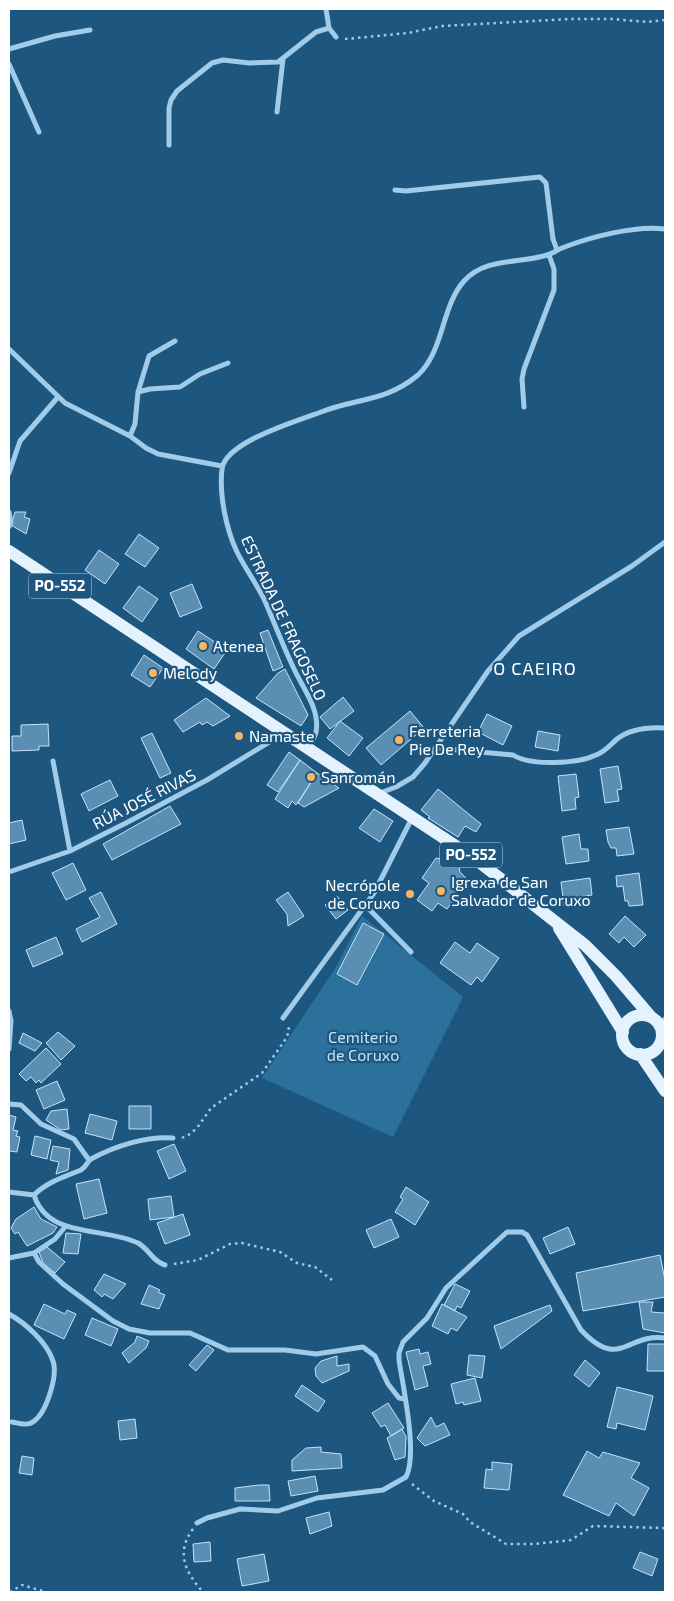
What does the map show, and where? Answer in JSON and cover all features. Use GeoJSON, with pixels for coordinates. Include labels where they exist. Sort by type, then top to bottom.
{"type":"FeatureCollection","features":[{"type":"Feature","properties":{"kind":"main road","name":"PO-552"},"geometry":{"type":"LineString","coordinates":[[9,551],[474,858],[511,885],[558,926],[585,945],[658,1020]]}},
{"type":"Feature","properties":{"kind":"main road","name":"PO-552"},"geometry":{"type":"LineString","coordinates":[[558,926],[623,1032],[625,1044],[634,1053],[640,1054],[665,1092]]}},
{"type":"Feature","properties":{"kind":"main road"},"geometry":{"type":"LineString","coordinates":[[623,1032],[627,1023],[635,1016],[658,1020],[663,1044],[646,1054],[640,1054]]}},
{"type":"Feature","properties":{"kind":"street"},"geometry":{"type":"LineString","coordinates":[[326,9],[329,28],[336,37]]}},
{"type":"Feature","properties":{"kind":"street"},"geometry":{"type":"LineString","coordinates":[[169,145],[169,108],[171,100],[177,91],[212,63],[223,60],[264,64],[278,62],[309,36],[329,28]]}},
{"type":"Feature","properties":{"kind":"street"},"geometry":{"type":"LineString","coordinates":[[9,50],[55,36],[90,30]]}},
{"type":"Feature","properties":{"kind":"street"},"geometry":{"type":"LineString","coordinates":[[277,112],[283,59]]}},
{"type":"Feature","properties":{"kind":"street"},"geometry":{"type":"LineString","coordinates":[[9,64],[39,132]]}},
{"type":"Feature","properties":{"kind":"street"},"geometry":{"type":"LineString","coordinates":[[396,190],[406,191],[540,177],[546,183],[553,239],[557,250]]}},
{"type":"Feature","properties":{"kind":"street"},"geometry":{"type":"LineString","coordinates":[[9,349],[65,403],[130,436],[158,454],[222,466],[226,457],[245,443],[339,404],[370,400],[390,394],[404,385],[419,373],[428,362],[456,293],[472,273],[491,264],[549,255],[557,250],[634,228],[665,229]]}},
{"type":"Feature","properties":{"kind":"street"},"geometry":{"type":"LineString","coordinates":[[524,407],[522,379],[524,369],[554,290],[554,269],[549,255]]}},
{"type":"Feature","properties":{"kind":"street"},"geometry":{"type":"LineString","coordinates":[[130,436],[135,424],[138,392],[149,356],[175,341]]}},
{"type":"Feature","properties":{"kind":"street"},"geometry":{"type":"LineString","coordinates":[[138,392],[150,389],[180,387],[200,374],[228,364]]}},
{"type":"Feature","properties":{"kind":"street"},"geometry":{"type":"LineString","coordinates":[[9,474],[20,441],[58,396]]}},
{"type":"Feature","properties":{"kind":"street","name":"ESTRADA DE FRAGOSELO"},"geometry":{"type":"LineString","coordinates":[[222,466],[224,503],[232,540],[263,597],[295,672],[312,704],[316,733],[308,748]]}},
{"type":"Feature","properties":{"kind":"street"},"geometry":{"type":"LineString","coordinates":[[9,512],[11,523],[9,528]]}},
{"type":"Feature","properties":{"kind":"street"},"geometry":{"type":"LineString","coordinates":[[377,794],[396,787],[412,777],[436,748],[488,670],[519,636],[632,566],[665,542]]}},
{"type":"Feature","properties":{"kind":"street"},"geometry":{"type":"LineString","coordinates":[[436,748],[513,755],[520,759],[546,762],[596,756],[625,734],[649,727],[665,728]]}},
{"type":"Feature","properties":{"kind":"street","name":"RÚA JOSÉ RIVAS"},"geometry":{"type":"LineString","coordinates":[[9,872],[70,851],[207,780],[284,733]]}},
{"type":"Feature","properties":{"kind":"street"},"geometry":{"type":"LineString","coordinates":[[53,761],[70,851]]}},
{"type":"Feature","properties":{"kind":"street"},"geometry":{"type":"LineString","coordinates":[[283,1018],[374,893],[412,818]]}},
{"type":"Feature","properties":{"kind":"street"},"geometry":{"type":"LineString","coordinates":[[365,905],[412,952]]}},
{"type":"Feature","properties":{"kind":"street"},"geometry":{"type":"LineString","coordinates":[[9,1011],[11,1021],[9,1049]]}},
{"type":"Feature","properties":{"kind":"street"},"geometry":{"type":"LineString","coordinates":[[9,1104],[21,1105],[41,1124],[74,1139],[89,1160]]}},
{"type":"Feature","properties":{"kind":"street"},"geometry":{"type":"LineString","coordinates":[[9,1192],[34,1196],[57,1179],[84,1168],[89,1160],[139,1140],[160,1137],[173,1138]]}},
{"type":"Feature","properties":{"kind":"street"},"geometry":{"type":"LineString","coordinates":[[34,1196],[41,1211],[47,1218],[65,1227],[115,1235],[140,1244],[153,1258],[165,1265]]}},
{"type":"Feature","properties":{"kind":"street"},"geometry":{"type":"LineString","coordinates":[[9,1258],[34,1253],[55,1239],[65,1227]]}},
{"type":"Feature","properties":{"kind":"street"},"geometry":{"type":"LineString","coordinates":[[198,1523],[207,1518],[240,1509],[278,1511],[317,1498],[383,1490],[406,1477],[410,1465],[410,1447],[399,1360],[399,1352],[403,1342],[427,1318],[446,1288],[507,1232],[513,1230],[527,1235],[581,1330],[593,1343],[607,1350],[623,1349],[643,1340],[665,1338]]}},
{"type":"Feature","properties":{"kind":"street"},"geometry":{"type":"LineString","coordinates":[[34,1253],[39,1262],[63,1284],[113,1321],[129,1329],[150,1334],[190,1333],[228,1350],[285,1350],[316,1354],[363,1347],[376,1356],[388,1384],[399,1398],[405,1399]]}},
{"type":"Feature","properties":{"kind":"street"},"geometry":{"type":"LineString","coordinates":[[9,1314],[20,1320],[48,1352],[53,1360],[54,1372],[48,1401],[42,1414],[34,1422],[27,1424],[12,1422]]}},
{"type":"Feature","properties":{"kind":"path"},"geometry":{"type":"LineString","coordinates":[[336,37],[343,39],[372,37],[442,26],[570,19],[612,19],[648,22],[665,20]]}},
{"type":"Feature","properties":{"kind":"path"},"geometry":{"type":"LineString","coordinates":[[173,1138],[190,1134],[211,1108],[262,1073],[286,1037],[289,1029],[283,1018]]}},
{"type":"Feature","properties":{"kind":"path"},"geometry":{"type":"LineString","coordinates":[[165,1265],[198,1260],[230,1244],[242,1243],[280,1252],[297,1263],[315,1266],[332,1280]]}},
{"type":"Feature","properties":{"kind":"path"},"geometry":{"type":"LineString","coordinates":[[406,1477],[421,1492],[434,1501],[463,1514],[470,1522],[506,1544],[535,1544],[571,1540],[593,1526],[665,1528]]}},
{"type":"Feature","properties":{"kind":"path"},"geometry":{"type":"LineString","coordinates":[[198,1523],[188,1535],[183,1555],[188,1574],[202,1592]]}},
{"type":"Feature","properties":{"kind":"path"},"geometry":{"type":"LineString","coordinates":[[10,1592],[22,1585],[46,1592]]}},
{"type":"Feature","properties":{"kind":"green space","name":"Cemiterio de Coruxo"},"geometry":{"type":"Polygon","coordinates":[[[362,916],[463,997],[393,1137],[262,1078],[336,967],[362,916]]]}},
{"type":"Feature","properties":{"kind":"building"},"geometry":{"type":"Polygon","coordinates":[[[15,512],[26,512],[24,517],[30,519],[26,534],[11,525],[15,512]]]}},
{"type":"Feature","properties":{"kind":"building"},"geometry":{"type":"Polygon","coordinates":[[[139,534],[159,548],[145,567],[125,554],[139,534]]]}},
{"type":"Feature","properties":{"kind":"building"},"geometry":{"type":"Polygon","coordinates":[[[99,550],[119,564],[105,584],[85,570],[99,550]]]}},
{"type":"Feature","properties":{"kind":"building"},"geometry":{"type":"Polygon","coordinates":[[[192,584],[202,608],[180,617],[170,593],[192,584]]]}},
{"type":"Feature","properties":{"kind":"building"},"geometry":{"type":"Polygon","coordinates":[[[139,586],[158,599],[142,622],[123,608],[139,586]]]}},
{"type":"Feature","properties":{"kind":"building"},"geometry":{"type":"Polygon","coordinates":[[[268,630],[283,667],[273,671],[260,633],[268,630]]]}},
{"type":"Feature","properties":{"kind":"building"},"geometry":{"type":"Polygon","coordinates":[[[198,631],[227,650],[214,669],[186,649],[198,631]]]}},
{"type":"Feature","properties":{"kind":"building"},"geometry":{"type":"Polygon","coordinates":[[[144,655],[163,668],[150,687],[131,675],[144,655]]]}},
{"type":"Feature","properties":{"kind":"building"},"geometry":{"type":"Polygon","coordinates":[[[285,669],[308,715],[301,726],[256,698],[278,673],[285,669]]]}},
{"type":"Feature","properties":{"kind":"building"},"geometry":{"type":"Polygon","coordinates":[[[343,697],[354,711],[330,729],[320,717],[343,697]]]}},
{"type":"Feature","properties":{"kind":"building"},"geometry":{"type":"Polygon","coordinates":[[[206,698],[230,716],[213,726],[207,722],[202,725],[200,722],[183,732],[174,720],[206,698]]]}},
{"type":"Feature","properties":{"kind":"building"},"geometry":{"type":"Polygon","coordinates":[[[410,711],[424,728],[381,765],[366,748],[410,711]]]}},
{"type":"Feature","properties":{"kind":"building"},"geometry":{"type":"Polygon","coordinates":[[[487,714],[512,726],[503,745],[478,732],[487,714]]]}},
{"type":"Feature","properties":{"kind":"building"},"geometry":{"type":"Polygon","coordinates":[[[340,721],[363,738],[349,756],[327,738],[340,721]]]}},
{"type":"Feature","properties":{"kind":"building"},"geometry":{"type":"Polygon","coordinates":[[[48,724],[49,746],[39,746],[39,750],[12,751],[12,736],[21,736],[21,725],[48,724]]]}},
{"type":"Feature","properties":{"kind":"building"},"geometry":{"type":"Polygon","coordinates":[[[538,731],[560,735],[558,751],[535,747],[538,731]]]}},
{"type":"Feature","properties":{"kind":"building"},"geometry":{"type":"Polygon","coordinates":[[[152,733],[171,773],[160,778],[141,738],[152,733]]]}},
{"type":"Feature","properties":{"kind":"building"},"geometry":{"type":"Polygon","coordinates":[[[289,752],[300,760],[278,792],[267,785],[289,752]]]}},
{"type":"Feature","properties":{"kind":"building"},"geometry":{"type":"Polygon","coordinates":[[[300,760],[317,773],[296,805],[292,801],[288,808],[275,799],[300,760]]]}},
{"type":"Feature","properties":{"kind":"building"},"geometry":{"type":"Polygon","coordinates":[[[618,766],[622,789],[617,790],[619,801],[605,803],[600,769],[618,766]]]}},
{"type":"Feature","properties":{"kind":"building"},"geometry":{"type":"Polygon","coordinates":[[[317,773],[339,788],[304,807],[298,803],[317,773]]]}},
{"type":"Feature","properties":{"kind":"building"},"geometry":{"type":"Polygon","coordinates":[[[576,774],[579,797],[575,798],[576,809],[562,811],[558,776],[576,774]]]}},
{"type":"Feature","properties":{"kind":"building"},"geometry":{"type":"Polygon","coordinates":[[[110,780],[118,796],[89,811],[81,794],[110,780]]]}},
{"type":"Feature","properties":{"kind":"building"},"geometry":{"type":"Polygon","coordinates":[[[438,789],[481,824],[476,832],[465,826],[458,837],[428,818],[430,817],[421,810],[438,789]]]}},
{"type":"Feature","properties":{"kind":"building"},"geometry":{"type":"Polygon","coordinates":[[[170,806],[181,824],[112,860],[103,844],[170,806]]]}},
{"type":"Feature","properties":{"kind":"building"},"geometry":{"type":"Polygon","coordinates":[[[374,809],[393,821],[380,842],[359,828],[374,809]]]}},
{"type":"Feature","properties":{"kind":"building"},"geometry":{"type":"Polygon","coordinates":[[[22,820],[26,840],[9,844],[9,823],[22,820]]]}},
{"type":"Feature","properties":{"kind":"building"},"geometry":{"type":"Polygon","coordinates":[[[629,827],[634,854],[617,856],[616,848],[611,848],[608,842],[606,830],[629,827]]]}},
{"type":"Feature","properties":{"kind":"building"},"geometry":{"type":"Polygon","coordinates":[[[579,834],[581,849],[588,849],[589,861],[566,864],[562,837],[579,834]]]}},
{"type":"Feature","properties":{"kind":"building","name":"Igrexa de San Salvador de Coruxo"},"geometry":{"type":"Polygon","coordinates":[[[436,858],[458,861],[460,872],[468,880],[447,909],[438,903],[432,911],[417,900],[429,883],[422,878],[436,858]]]}},
{"type":"Feature","properties":{"kind":"building"},"geometry":{"type":"Polygon","coordinates":[[[73,863],[86,890],[66,900],[52,873],[73,863]]]}},
{"type":"Feature","properties":{"kind":"building"},"geometry":{"type":"Polygon","coordinates":[[[639,873],[643,905],[629,906],[628,901],[625,901],[623,886],[617,887],[616,876],[639,873]]]}},
{"type":"Feature","properties":{"kind":"building"},"geometry":{"type":"Polygon","coordinates":[[[590,878],[592,895],[579,897],[580,904],[564,906],[561,882],[590,878]]]}},
{"type":"Feature","properties":{"kind":"building"},"geometry":{"type":"Polygon","coordinates":[[[101,892],[117,924],[82,942],[76,929],[100,917],[89,898],[101,892]]]}},
{"type":"Feature","properties":{"kind":"building"},"geometry":{"type":"Polygon","coordinates":[[[288,892],[304,916],[288,926],[287,914],[276,900],[288,892]]]}},
{"type":"Feature","properties":{"kind":"building"},"geometry":{"type":"Polygon","coordinates":[[[337,896],[348,910],[336,919],[325,905],[337,896]]]}},
{"type":"Feature","properties":{"kind":"building"},"geometry":{"type":"Polygon","coordinates":[[[625,916],[646,935],[634,947],[624,937],[619,943],[609,934],[625,916]]]}},
{"type":"Feature","properties":{"kind":"building"},"geometry":{"type":"Polygon","coordinates":[[[363,923],[384,934],[357,985],[337,974],[363,923]]]}},
{"type":"Feature","properties":{"kind":"building"},"geometry":{"type":"Polygon","coordinates":[[[56,937],[63,954],[33,967],[26,950],[56,937]]]}},
{"type":"Feature","properties":{"kind":"building"},"geometry":{"type":"Polygon","coordinates":[[[455,942],[470,953],[477,943],[499,958],[482,982],[477,977],[471,985],[440,963],[455,942]]]}},
{"type":"Feature","properties":{"kind":"building"},"geometry":{"type":"Polygon","coordinates":[[[58,1032],[75,1046],[61,1060],[46,1043],[58,1032]]]}},
{"type":"Feature","properties":{"kind":"building"},"geometry":{"type":"Polygon","coordinates":[[[23,1033],[42,1043],[35,1051],[19,1043],[23,1033]]]}},
{"type":"Feature","properties":{"kind":"building"},"geometry":{"type":"Polygon","coordinates":[[[46,1048],[61,1064],[41,1083],[39,1080],[36,1083],[31,1077],[26,1081],[19,1074],[46,1048]]]}},
{"type":"Feature","properties":{"kind":"building"},"geometry":{"type":"Polygon","coordinates":[[[57,1081],[65,1100],[44,1109],[36,1090],[57,1081]]]}},
{"type":"Feature","properties":{"kind":"building"},"geometry":{"type":"Polygon","coordinates":[[[129,1106],[151,1106],[151,1129],[129,1129],[129,1106]]]}},
{"type":"Feature","properties":{"kind":"building"},"geometry":{"type":"Polygon","coordinates":[[[67,1109],[69,1129],[61,1130],[46,1120],[51,1111],[67,1109]]]}},
{"type":"Feature","properties":{"kind":"building"},"geometry":{"type":"Polygon","coordinates":[[[90,1114],[117,1121],[112,1140],[85,1133],[90,1114]]]}},
{"type":"Feature","properties":{"kind":"building"},"geometry":{"type":"Polygon","coordinates":[[[9,1115],[16,1117],[13,1130],[18,1131],[16,1136],[20,1137],[17,1152],[9,1151],[9,1115]]]}},
{"type":"Feature","properties":{"kind":"building"},"geometry":{"type":"Polygon","coordinates":[[[35,1136],[51,1140],[47,1159],[31,1155],[35,1136]]]}},
{"type":"Feature","properties":{"kind":"building"},"geometry":{"type":"Polygon","coordinates":[[[174,1144],[186,1171],[169,1179],[157,1151],[174,1144]]]}},
{"type":"Feature","properties":{"kind":"building"},"geometry":{"type":"Polygon","coordinates":[[[53,1146],[70,1149],[68,1170],[56,1174],[59,1162],[50,1160],[53,1146]]]}},
{"type":"Feature","properties":{"kind":"building"},"geometry":{"type":"Polygon","coordinates":[[[99,1179],[107,1213],[84,1219],[76,1184],[99,1179]]]}},
{"type":"Feature","properties":{"kind":"building"},"geometry":{"type":"Polygon","coordinates":[[[406,1187],[429,1202],[415,1225],[395,1212],[403,1199],[400,1197],[406,1187]]]}},
{"type":"Feature","properties":{"kind":"building"},"geometry":{"type":"Polygon","coordinates":[[[171,1196],[174,1217],[150,1220],[148,1199],[171,1196]]]}},
{"type":"Feature","properties":{"kind":"building"},"geometry":{"type":"Polygon","coordinates":[[[34,1207],[41,1219],[57,1227],[53,1233],[27,1246],[18,1232],[15,1234],[11,1228],[16,1219],[34,1207]]]}},
{"type":"Feature","properties":{"kind":"building"},"geometry":{"type":"Polygon","coordinates":[[[183,1214],[190,1235],[165,1244],[157,1223],[183,1214]]]}},
{"type":"Feature","properties":{"kind":"building"},"geometry":{"type":"Polygon","coordinates":[[[391,1219],[399,1237],[374,1248],[366,1230],[391,1219]]]}},
{"type":"Feature","properties":{"kind":"building"},"geometry":{"type":"Polygon","coordinates":[[[568,1227],[575,1244],[550,1254],[543,1238],[568,1227]]]}},
{"type":"Feature","properties":{"kind":"building"},"geometry":{"type":"Polygon","coordinates":[[[66,1233],[81,1234],[78,1254],[63,1253],[66,1233]]]}},
{"type":"Feature","properties":{"kind":"building"},"geometry":{"type":"Polygon","coordinates":[[[47,1247],[65,1262],[55,1273],[43,1263],[39,1252],[47,1247]]]}},
{"type":"Feature","properties":{"kind":"building"},"geometry":{"type":"Polygon","coordinates":[[[660,1255],[665,1280],[665,1297],[583,1311],[576,1273],[660,1255]]]}},
{"type":"Feature","properties":{"kind":"building"},"geometry":{"type":"Polygon","coordinates":[[[104,1274],[126,1284],[113,1299],[104,1294],[102,1297],[94,1290],[104,1274]]]}},
{"type":"Feature","properties":{"kind":"building"},"geometry":{"type":"Polygon","coordinates":[[[455,1284],[470,1291],[461,1308],[457,1306],[455,1311],[444,1305],[455,1284]]]}},
{"type":"Feature","properties":{"kind":"building"},"geometry":{"type":"Polygon","coordinates":[[[149,1285],[160,1290],[158,1292],[165,1295],[159,1309],[141,1304],[149,1285]]]}},
{"type":"Feature","properties":{"kind":"building"},"geometry":{"type":"Polygon","coordinates":[[[639,1302],[653,1302],[651,1312],[665,1313],[665,1333],[643,1329],[639,1302]]]}},
{"type":"Feature","properties":{"kind":"building"},"geometry":{"type":"Polygon","coordinates":[[[44,1304],[65,1314],[67,1310],[76,1314],[64,1339],[34,1325],[44,1304]]]}},
{"type":"Feature","properties":{"kind":"building"},"geometry":{"type":"Polygon","coordinates":[[[442,1304],[467,1317],[457,1331],[451,1328],[448,1334],[432,1326],[442,1304]]]}},
{"type":"Feature","properties":{"kind":"building"},"geometry":{"type":"Polygon","coordinates":[[[550,1305],[552,1311],[501,1349],[494,1326],[550,1305]]]}},
{"type":"Feature","properties":{"kind":"building"},"geometry":{"type":"Polygon","coordinates":[[[92,1318],[118,1329],[111,1346],[85,1335],[92,1318]]]}},
{"type":"Feature","properties":{"kind":"building"},"geometry":{"type":"Polygon","coordinates":[[[137,1336],[149,1341],[146,1348],[129,1363],[122,1353],[135,1342],[137,1336]]]}},
{"type":"Feature","properties":{"kind":"building"},"geometry":{"type":"Polygon","coordinates":[[[648,1344],[665,1344],[665,1371],[647,1371],[648,1344]]]}},
{"type":"Feature","properties":{"kind":"building"},"geometry":{"type":"Polygon","coordinates":[[[207,1345],[214,1350],[196,1371],[189,1365],[207,1345]]]}},
{"type":"Feature","properties":{"kind":"building"},"geometry":{"type":"Polygon","coordinates":[[[419,1349],[420,1354],[428,1352],[431,1364],[423,1366],[428,1386],[415,1390],[406,1352],[419,1349]]]}},
{"type":"Feature","properties":{"kind":"building"},"geometry":{"type":"Polygon","coordinates":[[[469,1355],[485,1356],[482,1378],[467,1375],[469,1355]]]}},
{"type":"Feature","properties":{"kind":"building"},"geometry":{"type":"Polygon","coordinates":[[[337,1356],[337,1366],[349,1364],[349,1371],[322,1383],[316,1376],[315,1368],[321,1361],[337,1356]]]}},
{"type":"Feature","properties":{"kind":"building"},"geometry":{"type":"Polygon","coordinates":[[[585,1360],[600,1373],[589,1387],[574,1375],[585,1360]]]}},
{"type":"Feature","properties":{"kind":"building"},"geometry":{"type":"Polygon","coordinates":[[[475,1378],[481,1401],[464,1405],[463,1402],[456,1404],[451,1384],[475,1378]]]}},
{"type":"Feature","properties":{"kind":"building"},"geometry":{"type":"Polygon","coordinates":[[[302,1385],[325,1401],[318,1412],[295,1396],[302,1385]]]}},
{"type":"Feature","properties":{"kind":"building"},"geometry":{"type":"Polygon","coordinates":[[[617,1387],[653,1396],[645,1430],[617,1423],[616,1429],[607,1427],[617,1387]]]}},
{"type":"Feature","properties":{"kind":"building"},"geometry":{"type":"Polygon","coordinates":[[[388,1403],[404,1428],[391,1436],[385,1425],[381,1427],[372,1413],[388,1403]]]}},
{"type":"Feature","properties":{"kind":"building"},"geometry":{"type":"Polygon","coordinates":[[[431,1417],[436,1427],[444,1423],[450,1435],[425,1446],[417,1438],[431,1417]]]}},
{"type":"Feature","properties":{"kind":"building"},"geometry":{"type":"Polygon","coordinates":[[[135,1419],[137,1438],[120,1440],[118,1421],[135,1419]]]}},
{"type":"Feature","properties":{"kind":"building"},"geometry":{"type":"Polygon","coordinates":[[[402,1429],[406,1437],[405,1457],[395,1460],[387,1438],[402,1429]]]}},
{"type":"Feature","properties":{"kind":"building"},"geometry":{"type":"Polygon","coordinates":[[[321,1447],[321,1452],[341,1454],[342,1468],[292,1471],[292,1460],[306,1448],[321,1447]]]}},
{"type":"Feature","properties":{"kind":"building"},"geometry":{"type":"Polygon","coordinates":[[[587,1451],[599,1458],[603,1452],[640,1463],[631,1478],[649,1488],[634,1516],[616,1503],[609,1516],[563,1495],[587,1451]]]}},
{"type":"Feature","properties":{"kind":"building"},"geometry":{"type":"Polygon","coordinates":[[[22,1456],[34,1458],[32,1475],[19,1473],[22,1456]]]}},
{"type":"Feature","properties":{"kind":"building"},"geometry":{"type":"Polygon","coordinates":[[[492,1462],[512,1464],[509,1490],[484,1488],[486,1469],[492,1470],[492,1462]]]}},
{"type":"Feature","properties":{"kind":"building"},"geometry":{"type":"Polygon","coordinates":[[[315,1476],[318,1491],[291,1496],[288,1481],[315,1476]]]}},
{"type":"Feature","properties":{"kind":"building"},"geometry":{"type":"Polygon","coordinates":[[[269,1485],[270,1501],[235,1501],[235,1488],[269,1485]]]}},
{"type":"Feature","properties":{"kind":"building"},"geometry":{"type":"Polygon","coordinates":[[[329,1512],[332,1526],[310,1534],[306,1518],[329,1512]]]}},
{"type":"Feature","properties":{"kind":"building"},"geometry":{"type":"Polygon","coordinates":[[[210,1542],[211,1561],[194,1562],[193,1544],[210,1542]]]}},
{"type":"Feature","properties":{"kind":"building"},"geometry":{"type":"Polygon","coordinates":[[[640,1552],[658,1559],[652,1576],[633,1568],[640,1552]]]}},
{"type":"Feature","properties":{"kind":"building"},"geometry":{"type":"Polygon","coordinates":[[[264,1554],[269,1581],[242,1586],[237,1559],[264,1554]]]}},
{"type":"Feature","properties":{"kind":"place","name":"Atenea"},"geometry":{"type":"Point","coordinates":[203,646]}},
{"type":"Feature","properties":{"kind":"place","name":"Melody"},"geometry":{"type":"Point","coordinates":[153,673]}},
{"type":"Feature","properties":{"kind":"place","name":"Namaste"},"geometry":{"type":"Point","coordinates":[239,736]}},
{"type":"Feature","properties":{"kind":"place","name":"Ferreteria Pie De Rey"},"geometry":{"type":"Point","coordinates":[399,740]}},
{"type":"Feature","properties":{"kind":"place","name":"Sanromán"},"geometry":{"type":"Point","coordinates":[311,777]}},
{"type":"Feature","properties":{"kind":"place","name":"Igrexa de San Salvador de Coruxo"},"geometry":{"type":"Point","coordinates":[441,891]}},
{"type":"Feature","properties":{"kind":"place","name":"Necrópole de Coruxo"},"geometry":{"type":"Point","coordinates":[410,894]}},
{"type":"Feature","properties":{"kind":"district","name":"O CAEIRO"},"geometry":{"type":"Point","coordinates":[535,669]}}]}
